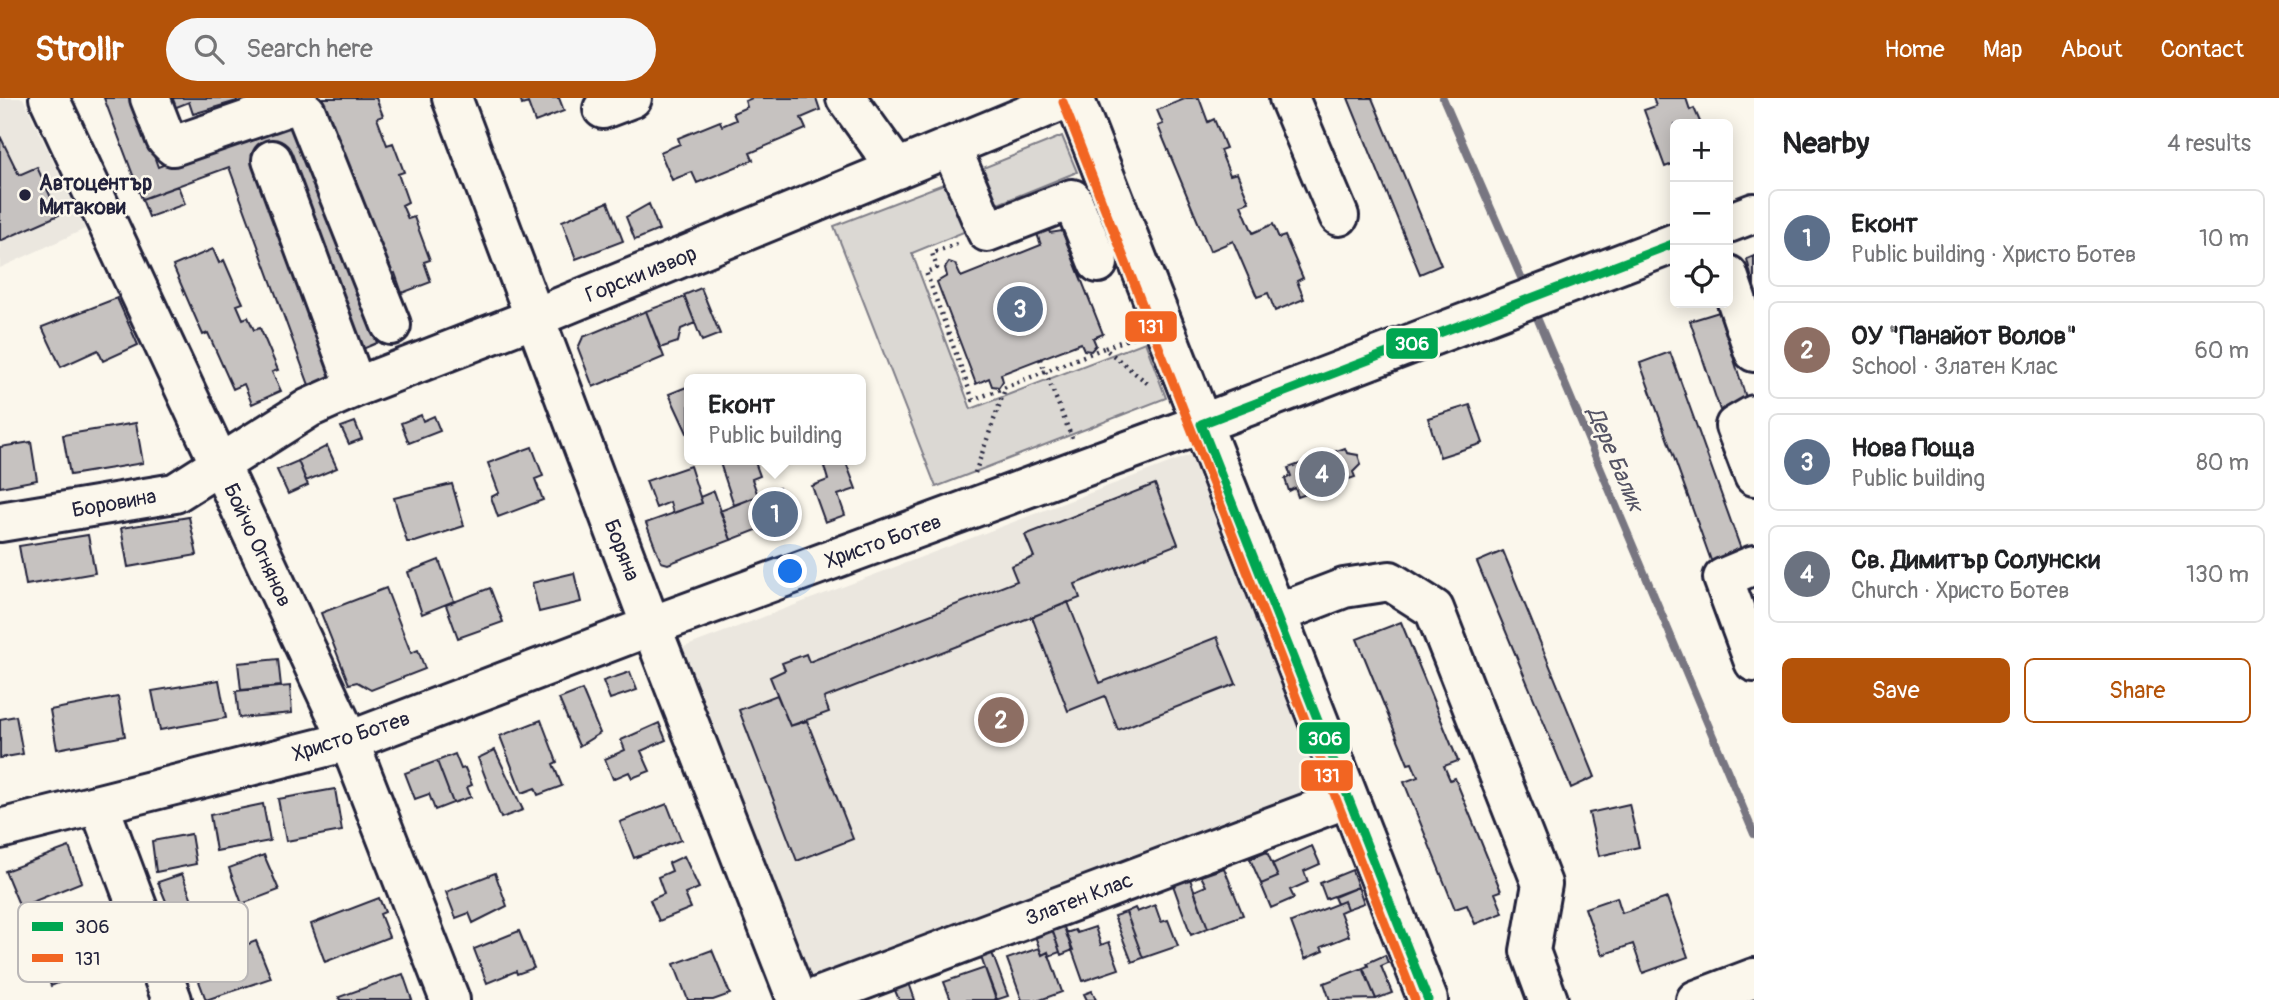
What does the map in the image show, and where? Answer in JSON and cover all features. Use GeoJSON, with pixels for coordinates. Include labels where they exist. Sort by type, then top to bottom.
{"type":"FeatureCollection","features":[{"type":"Feature","properties":{"kind":"street","name":"Бойчо Огнянов"},"geometry":{"type":"LineString","coordinates":[[49,98],[349,741],[450,1000]]}},
{"type":"Feature","properties":{"kind":"street"},"geometry":{"type":"LineString","coordinates":[[150,98],[166,139],[173,146],[292,105],[306,111],[391,325]]}},
{"type":"Feature","properties":{"kind":"street","name":"Боряна"},"geometry":{"type":"LineString","coordinates":[[452,98],[651,626],[797,1000]]}},
{"type":"Feature","properties":{"kind":"street"},"geometry":{"type":"LineString","coordinates":[[846,98],[897,169]]}},
{"type":"Feature","properties":{"kind":"street","name":"Горски извор"},"geometry":{"type":"LineString","coordinates":[[221,465],[309,408],[356,387],[534,318],[810,220],[897,169],[1072,98]]}},
{"type":"Feature","properties":{"kind":"street"},"geometry":{"type":"LineString","coordinates":[[1072,98],[1428,1000]]}},
{"type":"Feature","properties":{"kind":"street"},"geometry":{"type":"LineString","coordinates":[[1289,98],[1339,216]]}},
{"type":"Feature","properties":{"kind":"street"},"geometry":{"type":"LineString","coordinates":[[951,147],[987,232],[1072,199],[1098,262]]}},
{"type":"Feature","properties":{"kind":"street"},"geometry":{"type":"LineString","coordinates":[[272,160],[356,387]]}},
{"type":"Feature","properties":{"kind":"street"},"geometry":{"type":"LineString","coordinates":[[1733,221],[1754,213]]}},
{"type":"Feature","properties":{"kind":"street","name":"Христо Ботев"},"geometry":{"type":"LineString","coordinates":[[0,829],[349,741],[651,626],[1200,424],[1670,245]]}},
{"type":"Feature","properties":{"kind":"street"},"geometry":{"type":"LineString","coordinates":[[1733,290],[1754,352]]}},
{"type":"Feature","properties":{"kind":"street"},"geometry":{"type":"LineString","coordinates":[[1754,415],[1735,426],[1754,476]]}},
{"type":"Feature","properties":{"kind":"street","name":"Боровина"},"geometry":{"type":"LineString","coordinates":[[0,522],[175,493],[221,465]]}},
{"type":"Feature","properties":{"kind":"street"},"geometry":{"type":"LineString","coordinates":[[1754,565],[1723,578],[1754,662]]}},
{"type":"Feature","properties":{"kind":"street"},"geometry":{"type":"LineString","coordinates":[[1276,614],[1344,588],[1390,581],[1434,609],[1542,884],[1530,951],[1548,1000]]}},
{"type":"Feature","properties":{"kind":"street","name":"Златен Клас"},"geometry":{"type":"LineString","coordinates":[[810,1000],[1348,798]]}},
{"type":"Feature","properties":{"kind":"street"},"geometry":{"type":"LineString","coordinates":[[99,805],[135,902]]}},
{"type":"Feature","properties":{"kind":"street"},"geometry":{"type":"LineString","coordinates":[[165,982],[172,1000]]}},
{"type":"Feature","properties":{"kind":"path"},"geometry":{"type":"LineString","coordinates":[[987,232],[932,253],[937,268],[926,272],[973,400],[1104,348],[1156,390]]}},
{"type":"Feature","properties":{"kind":"path"},"geometry":{"type":"LineString","coordinates":[[1040,359],[1070,435]]}},
{"type":"Feature","properties":{"kind":"path"},"geometry":{"type":"LineString","coordinates":[[960,513],[1005,387]]}},
{"type":"Feature","properties":{"kind":"shaded area"},"geometry":{"type":"Polygon","coordinates":[[[0,98],[23,98],[85,229],[0,268],[0,98]]]}},
{"type":"Feature","properties":{"kind":"shaded area"},"geometry":{"type":"Polygon","coordinates":[[[1062,136],[1077,172],[998,204],[983,168],[1062,136]]]}},
{"type":"Feature","properties":{"kind":"shaded area"},"geometry":{"type":"Polygon","coordinates":[[[951,181],[971,229],[912,253],[971,409],[1145,342],[1166,398],[936,487],[834,226],[951,181]]]}},
{"type":"Feature","properties":{"kind":"shaded area"},"geometry":{"type":"Polygon","coordinates":[[[1190,455],[1323,792],[813,984],[679,649],[1190,455]]]}},
{"type":"Feature","properties":{"kind":"building"},"geometry":{"type":"Polygon","coordinates":[[[104,98],[133,98],[158,167],[294,116],[377,343],[353,353],[334,376],[309,385],[229,167],[142,199],[104,98]]]}},
{"type":"Feature","properties":{"kind":"building"},"geometry":{"type":"Polygon","coordinates":[[[165,98],[236,98],[237,101],[193,114],[189,102],[169,110],[165,98]]]}},
{"type":"Feature","properties":{"kind":"building"},"geometry":{"type":"Polygon","coordinates":[[[319,98],[376,98],[383,116],[377,118],[387,145],[393,143],[404,172],[398,174],[408,202],[402,205],[408,219],[414,217],[430,260],[424,262],[431,282],[402,293],[395,273],[383,277],[319,98]]]}},
{"type":"Feature","properties":{"kind":"building"},"geometry":{"type":"Polygon","coordinates":[[[520,98],[559,98],[564,111],[535,122],[528,103],[522,105],[520,98]]]}},
{"type":"Feature","properties":{"kind":"building"},"geometry":{"type":"Polygon","coordinates":[[[752,98],[816,98],[820,110],[801,118],[806,129],[750,153],[753,160],[697,183],[692,172],[672,180],[660,152],[680,144],[678,138],[720,121],[722,126],[736,120],[733,113],[747,107],[745,101],[752,98]]]}},
{"type":"Feature","properties":{"kind":"building"},"geometry":{"type":"Polygon","coordinates":[[[1187,98],[1199,98],[1208,122],[1214,119],[1226,148],[1220,150],[1230,175],[1237,173],[1249,202],[1241,205],[1253,233],[1273,224],[1279,238],[1285,236],[1303,278],[1297,281],[1304,299],[1275,311],[1268,293],[1257,297],[1233,241],[1210,251],[1158,126],[1163,124],[1157,110],[1187,98]]]}},
{"type":"Feature","properties":{"kind":"building"},"geometry":{"type":"Polygon","coordinates":[[[1348,98],[1372,98],[1441,265],[1420,274],[1348,98]]]}},
{"type":"Feature","properties":{"kind":"building"},"geometry":{"type":"Polygon","coordinates":[[[1653,98],[1686,98],[1690,110],[1694,108],[1699,119],[1670,119],[1670,165],[1665,167],[1644,110],[1656,106],[1653,98]]]}},
{"type":"Feature","properties":{"kind":"building","name":"Автоцентър Митакови"},"geometry":{"type":"Polygon","coordinates":[[[0,136],[19,175],[37,167],[59,215],[0,241],[0,136]]]}},
{"type":"Feature","properties":{"kind":"building"},"geometry":{"type":"Polygon","coordinates":[[[178,186],[185,204],[149,217],[142,199],[178,186]]]}},
{"type":"Feature","properties":{"kind":"building"},"geometry":{"type":"Polygon","coordinates":[[[608,202],[623,241],[576,259],[562,221],[608,202]]]}},
{"type":"Feature","properties":{"kind":"building"},"geometry":{"type":"Polygon","coordinates":[[[649,204],[659,230],[635,240],[626,217],[649,204]]]}},
{"type":"Feature","properties":{"kind":"building"},"geometry":{"type":"Polygon","coordinates":[[[1047,227],[1050,233],[1062,231],[1103,334],[1093,338],[1096,345],[1091,351],[1084,350],[1081,343],[1001,374],[1003,381],[999,387],[992,386],[989,378],[976,384],[937,282],[947,276],[945,268],[949,262],[955,264],[961,277],[1041,245],[1036,231],[1047,227]]]}},
{"type":"Feature","properties":{"kind":"building"},"geometry":{"type":"Polygon","coordinates":[[[213,249],[219,263],[224,260],[243,303],[237,305],[243,319],[248,317],[254,330],[260,328],[278,370],[272,372],[281,391],[252,404],[244,384],[233,389],[208,333],[203,335],[173,266],[213,249]]]}},
{"type":"Feature","properties":{"kind":"building"},"geometry":{"type":"Polygon","coordinates":[[[1754,256],[1754,288],[1747,259],[1754,256]]]}},
{"type":"Feature","properties":{"kind":"building"},"geometry":{"type":"Polygon","coordinates":[[[701,288],[720,334],[702,341],[684,295],[701,288]]]}},
{"type":"Feature","properties":{"kind":"building"},"geometry":{"type":"Polygon","coordinates":[[[685,297],[695,323],[681,329],[678,342],[660,348],[646,311],[685,297]]]}},
{"type":"Feature","properties":{"kind":"building"},"geometry":{"type":"Polygon","coordinates":[[[117,298],[138,345],[103,361],[98,350],[61,367],[42,327],[117,298]]]}},
{"type":"Feature","properties":{"kind":"building"},"geometry":{"type":"Polygon","coordinates":[[[646,311],[664,357],[593,387],[578,348],[583,337],[646,311]]]}},
{"type":"Feature","properties":{"kind":"building"},"geometry":{"type":"Polygon","coordinates":[[[1719,312],[1749,407],[1722,416],[1690,321],[1719,312]]]}},
{"type":"Feature","properties":{"kind":"building"},"geometry":{"type":"Polygon","coordinates":[[[1670,352],[1743,555],[1713,566],[1640,363],[1670,352]]]}},
{"type":"Feature","properties":{"kind":"building"},"geometry":{"type":"Polygon","coordinates":[[[684,388],[684,426],[669,394],[684,388]]]}},
{"type":"Feature","properties":{"kind":"building"},"geometry":{"type":"Polygon","coordinates":[[[1470,405],[1483,443],[1440,457],[1428,418],[1470,405]]]}},
{"type":"Feature","properties":{"kind":"building"},"geometry":{"type":"Polygon","coordinates":[[[421,415],[423,421],[434,416],[440,431],[409,443],[401,423],[421,415]]]}},
{"type":"Feature","properties":{"kind":"building"},"geometry":{"type":"Polygon","coordinates":[[[355,422],[362,439],[349,444],[341,427],[355,422]]]}},
{"type":"Feature","properties":{"kind":"building"},"geometry":{"type":"Polygon","coordinates":[[[136,423],[143,463],[70,475],[63,435],[136,423]]]}},
{"type":"Feature","properties":{"kind":"building"},"geometry":{"type":"Polygon","coordinates":[[[31,442],[37,480],[0,487],[0,447],[31,442]]]}},
{"type":"Feature","properties":{"kind":"building"},"geometry":{"type":"Polygon","coordinates":[[[327,446],[337,468],[306,481],[298,461],[327,446]]]}},
{"type":"Feature","properties":{"kind":"building"},"geometry":{"type":"Polygon","coordinates":[[[532,447],[543,476],[535,479],[543,500],[498,517],[491,497],[499,493],[488,463],[532,447]]]}},
{"type":"Feature","properties":{"kind":"building"},"geometry":{"type":"Polygon","coordinates":[[[1345,448],[1347,453],[1358,455],[1361,464],[1353,472],[1355,477],[1298,497],[1295,488],[1289,491],[1285,479],[1291,476],[1288,468],[1345,448]]]}},
{"type":"Feature","properties":{"kind":"building"},"geometry":{"type":"Polygon","coordinates":[[[298,461],[308,485],[288,494],[277,470],[298,461]]]}},
{"type":"Feature","properties":{"kind":"building"},"geometry":{"type":"Polygon","coordinates":[[[721,465],[756,465],[760,476],[752,479],[758,496],[734,505],[721,465]]]}},
{"type":"Feature","properties":{"kind":"building"},"geometry":{"type":"Polygon","coordinates":[[[824,465],[847,465],[856,489],[838,495],[845,515],[825,522],[812,486],[828,480],[824,465]]]}},
{"type":"Feature","properties":{"kind":"building"},"geometry":{"type":"Polygon","coordinates":[[[690,466],[702,503],[673,513],[670,502],[656,508],[646,481],[690,466]]]}},
{"type":"Feature","properties":{"kind":"building"},"geometry":{"type":"Polygon","coordinates":[[[452,484],[464,526],[415,542],[407,542],[394,498],[452,484]]]}},
{"type":"Feature","properties":{"kind":"building"},"geometry":{"type":"Polygon","coordinates":[[[1155,484],[1178,544],[1075,584],[1080,598],[824,698],[829,712],[790,726],[770,677],[785,670],[782,663],[806,654],[809,662],[1017,581],[1011,566],[1034,557],[1025,535],[1155,484]]]}},
{"type":"Feature","properties":{"kind":"building"},"geometry":{"type":"Polygon","coordinates":[[[779,488],[790,517],[731,540],[720,511],[779,488]]]}},
{"type":"Feature","properties":{"kind":"building"},"geometry":{"type":"Polygon","coordinates":[[[714,491],[731,540],[668,564],[661,562],[646,523],[702,503],[700,497],[714,491]]]}},
{"type":"Feature","properties":{"kind":"building"},"geometry":{"type":"Polygon","coordinates":[[[189,517],[197,555],[128,567],[121,528],[189,517]]]}},
{"type":"Feature","properties":{"kind":"building"},"geometry":{"type":"Polygon","coordinates":[[[88,535],[95,573],[26,585],[19,546],[88,535]]]}},
{"type":"Feature","properties":{"kind":"building"},"geometry":{"type":"Polygon","coordinates":[[[1503,551],[1595,777],[1571,788],[1477,562],[1503,551]]]}},
{"type":"Feature","properties":{"kind":"building"},"geometry":{"type":"Polygon","coordinates":[[[439,560],[454,601],[422,614],[408,572],[439,560]]]}},
{"type":"Feature","properties":{"kind":"building"},"geometry":{"type":"Polygon","coordinates":[[[574,573],[581,602],[539,612],[532,583],[574,573]]]}},
{"type":"Feature","properties":{"kind":"building"},"geometry":{"type":"Polygon","coordinates":[[[386,588],[411,653],[418,650],[425,669],[371,690],[357,682],[349,684],[321,613],[386,588]]]}},
{"type":"Feature","properties":{"kind":"building"},"geometry":{"type":"Polygon","coordinates":[[[490,588],[503,622],[458,638],[446,605],[490,588]]]}},
{"type":"Feature","properties":{"kind":"building"},"geometry":{"type":"Polygon","coordinates":[[[1068,602],[1100,683],[1217,637],[1236,684],[1118,730],[1105,696],[1068,711],[1032,617],[1068,602]]]}},
{"type":"Feature","properties":{"kind":"building"},"geometry":{"type":"Polygon","coordinates":[[[1401,622],[1458,761],[1444,766],[1450,780],[1455,778],[1501,891],[1495,893],[1503,913],[1475,924],[1467,905],[1455,909],[1404,782],[1418,777],[1412,763],[1408,764],[1357,639],[1401,622]]]}},
{"type":"Feature","properties":{"kind":"building"},"geometry":{"type":"Polygon","coordinates":[[[278,659],[281,686],[241,690],[238,663],[278,659]]]}},
{"type":"Feature","properties":{"kind":"building"},"geometry":{"type":"Polygon","coordinates":[[[630,672],[637,690],[610,699],[603,681],[630,672]]]}},
{"type":"Feature","properties":{"kind":"building"},"geometry":{"type":"Polygon","coordinates":[[[219,680],[226,718],[160,730],[152,691],[219,680]]]}},
{"type":"Feature","properties":{"kind":"building"},"geometry":{"type":"Polygon","coordinates":[[[290,686],[292,713],[239,718],[236,691],[290,686]]]}},
{"type":"Feature","properties":{"kind":"building"},"geometry":{"type":"Polygon","coordinates":[[[582,690],[600,733],[579,746],[559,699],[582,690]]]}},
{"type":"Feature","properties":{"kind":"building"},"geometry":{"type":"Polygon","coordinates":[[[777,695],[790,726],[807,721],[853,839],[797,861],[739,710],[777,695]]]}},
{"type":"Feature","properties":{"kind":"building"},"geometry":{"type":"Polygon","coordinates":[[[118,697],[125,736],[57,749],[50,710],[118,697]]]}},
{"type":"Feature","properties":{"kind":"building"},"geometry":{"type":"Polygon","coordinates":[[[16,716],[23,754],[0,758],[0,719],[16,716]]]}},
{"type":"Feature","properties":{"kind":"building"},"geometry":{"type":"Polygon","coordinates":[[[541,720],[557,762],[553,764],[562,786],[538,795],[535,788],[522,793],[500,736],[541,720]]]}},
{"type":"Feature","properties":{"kind":"building"},"geometry":{"type":"Polygon","coordinates":[[[659,723],[666,740],[641,751],[650,771],[632,778],[629,772],[613,779],[605,759],[625,750],[621,740],[659,723]]]}},
{"type":"Feature","properties":{"kind":"building"},"geometry":{"type":"Polygon","coordinates":[[[495,750],[523,810],[501,818],[478,758],[495,750]]]}},
{"type":"Feature","properties":{"kind":"building"},"geometry":{"type":"Polygon","coordinates":[[[455,754],[472,785],[467,787],[471,797],[453,803],[437,761],[455,754]]]}},
{"type":"Feature","properties":{"kind":"building"},"geometry":{"type":"Polygon","coordinates":[[[437,761],[453,803],[435,810],[429,794],[415,799],[405,773],[437,761]]]}},
{"type":"Feature","properties":{"kind":"building"},"geometry":{"type":"Polygon","coordinates":[[[335,789],[342,831],[286,841],[278,799],[335,789]]]}},
{"type":"Feature","properties":{"kind":"building"},"geometry":{"type":"Polygon","coordinates":[[[263,804],[270,841],[216,851],[210,815],[263,804]]]}},
{"type":"Feature","properties":{"kind":"building"},"geometry":{"type":"Polygon","coordinates":[[[667,804],[681,840],[634,858],[620,822],[667,804]]]}},
{"type":"Feature","properties":{"kind":"building"},"geometry":{"type":"Polygon","coordinates":[[[1629,804],[1639,847],[1599,856],[1589,813],[1629,804]]]}},
{"type":"Feature","properties":{"kind":"building"},"geometry":{"type":"Polygon","coordinates":[[[191,834],[196,864],[156,872],[152,841],[191,834]]]}},
{"type":"Feature","properties":{"kind":"building"},"geometry":{"type":"Polygon","coordinates":[[[1312,846],[1320,864],[1304,871],[1308,882],[1290,890],[1294,898],[1271,908],[1261,884],[1278,877],[1272,864],[1312,846]]]}},
{"type":"Feature","properties":{"kind":"building"},"geometry":{"type":"Polygon","coordinates":[[[69,847],[82,882],[32,902],[18,902],[5,871],[69,847]]]}},
{"type":"Feature","properties":{"kind":"building"},"geometry":{"type":"Polygon","coordinates":[[[1267,852],[1278,877],[1261,884],[1250,859],[1267,852]]]}},
{"type":"Feature","properties":{"kind":"building"},"geometry":{"type":"Polygon","coordinates":[[[264,855],[279,890],[241,902],[229,868],[264,855]]]}},
{"type":"Feature","properties":{"kind":"building"},"geometry":{"type":"Polygon","coordinates":[[[684,856],[699,888],[685,894],[691,908],[659,921],[650,900],[664,894],[658,877],[672,871],[669,863],[684,856]]]}},
{"type":"Feature","properties":{"kind":"building"},"geometry":{"type":"Polygon","coordinates":[[[1224,868],[1243,915],[1208,928],[1194,891],[1206,886],[1201,876],[1224,868]]]}},
{"type":"Feature","properties":{"kind":"building"},"geometry":{"type":"Polygon","coordinates":[[[1352,870],[1358,887],[1326,899],[1320,883],[1352,870]]]}},
{"type":"Feature","properties":{"kind":"building"},"geometry":{"type":"Polygon","coordinates":[[[495,873],[507,906],[473,923],[469,913],[456,918],[446,892],[495,873]]]}},
{"type":"Feature","properties":{"kind":"building"},"geometry":{"type":"Polygon","coordinates":[[[182,874],[193,902],[166,902],[158,882],[182,874]]]}},
{"type":"Feature","properties":{"kind":"building"},"geometry":{"type":"Polygon","coordinates":[[[1190,879],[1208,928],[1191,935],[1173,885],[1190,879]]]}},
{"type":"Feature","properties":{"kind":"building"},"geometry":{"type":"Polygon","coordinates":[[[1358,887],[1364,903],[1347,909],[1344,901],[1337,904],[1334,897],[1358,887]]]}},
{"type":"Feature","properties":{"kind":"building"},"geometry":{"type":"Polygon","coordinates":[[[1617,897],[1622,913],[1667,898],[1688,957],[1643,973],[1633,944],[1602,955],[1585,908],[1617,897]]]}},
{"type":"Feature","properties":{"kind":"building"},"geometry":{"type":"Polygon","coordinates":[[[379,898],[385,912],[380,914],[389,937],[325,962],[311,924],[379,898]]]}},
{"type":"Feature","properties":{"kind":"building"},"geometry":{"type":"Polygon","coordinates":[[[1344,901],[1347,909],[1340,912],[1349,936],[1321,947],[1323,951],[1305,959],[1291,922],[1344,901]]]}},
{"type":"Feature","properties":{"kind":"building"},"geometry":{"type":"Polygon","coordinates":[[[1155,905],[1161,922],[1168,920],[1178,946],[1143,958],[1126,912],[1135,908],[1137,912],[1155,905]]]}},
{"type":"Feature","properties":{"kind":"building"},"geometry":{"type":"Polygon","coordinates":[[[1126,912],[1143,958],[1132,962],[1114,916],[1126,912]]]}},
{"type":"Feature","properties":{"kind":"building"},"geometry":{"type":"Polygon","coordinates":[[[1063,925],[1073,950],[1061,955],[1052,929],[1063,925]]]}},
{"type":"Feature","properties":{"kind":"building"},"geometry":{"type":"Polygon","coordinates":[[[1095,927],[1101,945],[1109,942],[1119,969],[1083,981],[1066,933],[1075,930],[1077,933],[1095,927]]]}},
{"type":"Feature","properties":{"kind":"building"},"geometry":{"type":"Polygon","coordinates":[[[1052,929],[1060,952],[1049,956],[1048,952],[1042,955],[1035,936],[1052,929]]]}},
{"type":"Feature","properties":{"kind":"building"},"geometry":{"type":"Polygon","coordinates":[[[519,931],[534,968],[517,974],[516,971],[487,983],[474,949],[519,931]]]}},
{"type":"Feature","properties":{"kind":"building"},"geometry":{"type":"Polygon","coordinates":[[[256,941],[271,978],[206,1000],[199,982],[248,982],[248,944],[256,941]]]}},
{"type":"Feature","properties":{"kind":"building"},"geometry":{"type":"Polygon","coordinates":[[[1039,948],[1042,955],[1048,952],[1062,992],[1040,1000],[1022,1000],[1007,959],[1039,948]]]}},
{"type":"Feature","properties":{"kind":"building"},"geometry":{"type":"Polygon","coordinates":[[[712,950],[730,994],[713,1000],[688,1000],[674,964],[712,950]]]}},
{"type":"Feature","properties":{"kind":"building"},"geometry":{"type":"Polygon","coordinates":[[[992,953],[1008,996],[996,1000],[981,957],[992,953]]]}},
{"type":"Feature","properties":{"kind":"building"},"geometry":{"type":"Polygon","coordinates":[[[1385,955],[1388,963],[1381,966],[1392,993],[1376,999],[1363,968],[1368,966],[1367,963],[1385,955]]]}},
{"type":"Feature","properties":{"kind":"building"},"geometry":{"type":"Polygon","coordinates":[[[985,968],[997,1000],[951,1000],[944,982],[985,968]]]}},
{"type":"Feature","properties":{"kind":"building"},"geometry":{"type":"Polygon","coordinates":[[[1363,968],[1376,999],[1330,1000],[1324,983],[1363,968]]]}},
{"type":"Feature","properties":{"kind":"building"},"geometry":{"type":"Polygon","coordinates":[[[403,974],[412,1000],[340,1000],[339,997],[403,974]]]}},
{"type":"Feature","properties":{"kind":"building"},"geometry":{"type":"Polygon","coordinates":[[[909,983],[915,1000],[899,1000],[894,988],[909,983]]]}},
{"type":"Feature","properties":{"kind":"building"},"geometry":{"type":"Polygon","coordinates":[[[1092,991],[1096,1000],[1087,1000],[1084,994],[1092,991]]]}},
{"type":"Feature","properties":{"kind":"waterway","name":"Дере Балик"},"geometry":{"type":"LineString","coordinates":[[1443,98],[1526,289]]}},
{"type":"Feature","properties":{"kind":"waterway","name":"Дере Балик"},"geometry":{"type":"LineString","coordinates":[[1533,308],[1754,834]]}},
{"type":"Feature","properties":{"kind":"transit line","name":"131"},"geometry":{"type":"LineString","coordinates":[[1063,102],[1415,1000]]}},
{"type":"Feature","properties":{"kind":"transit line","name":"306"},"geometry":{"type":"LineString","coordinates":[[1428,1000],[1201,424],[1670,245]]}},
{"type":"Feature","properties":{"kind":"place","name":"Автоцентър Митакови"},"geometry":{"type":"Point","coordinates":[25,195]}},
{"type":"Feature","properties":{"kind":"place","name":"Нова Поща"},"geometry":{"type":"Point","coordinates":[1020,309]}},
{"type":"Feature","properties":{"kind":"place","name":"Св. Димитър Солунски"},"geometry":{"type":"Point","coordinates":[1322,474]}},
{"type":"Feature","properties":{"kind":"place","name":"Еконт"},"geometry":{"type":"Point","coordinates":[775,514]}},
{"type":"Feature","properties":{"kind":"place","name":"ОУ \"Панайот Волов\""},"geometry":{"type":"Point","coordinates":[1001,720]}}]}
